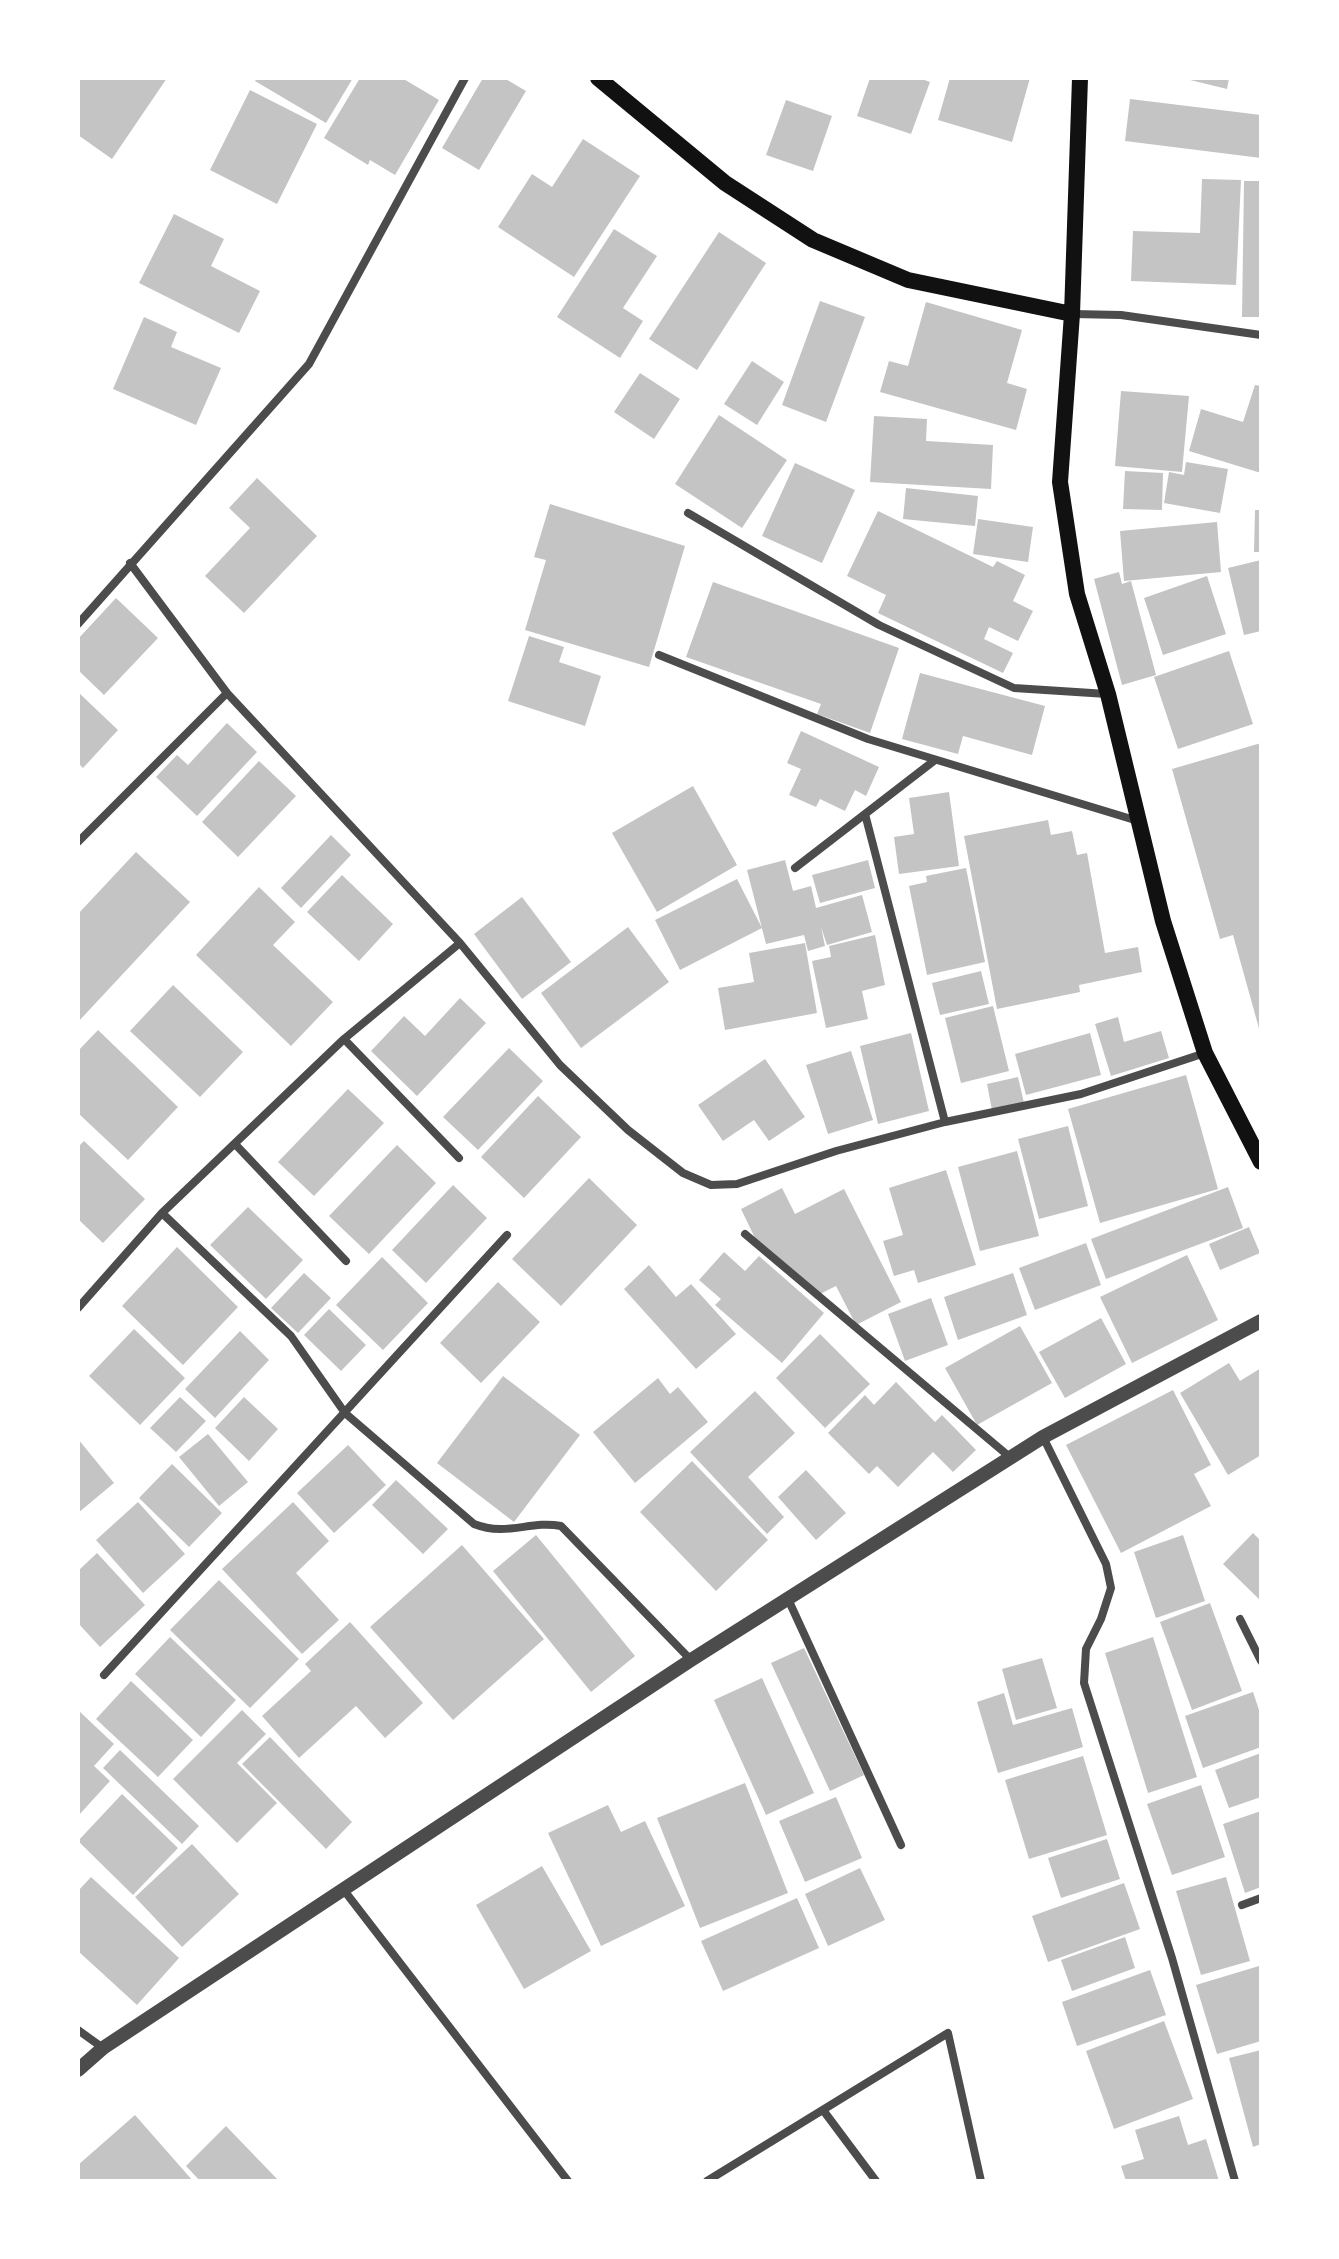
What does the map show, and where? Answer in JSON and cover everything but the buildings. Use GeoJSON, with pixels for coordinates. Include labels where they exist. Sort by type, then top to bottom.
{"type":"FeatureCollection","features":[{"type":"Feature","properties":{"kind":"main road"},"geometry":{"type":"LineString","coordinates":[[598,78],[725,183],[813,240],[908,280],[1072,314]]}},
{"type":"Feature","properties":{"kind":"main road"},"geometry":{"type":"LineString","coordinates":[[1080,78],[1072,314],[1060,482],[1077,594],[1108,694],[1163,921],[1205,1053],[1261,1162]]}},
{"type":"Feature","properties":{"kind":"street"},"geometry":{"type":"LineString","coordinates":[[78,624],[309,364],[465,78]]}},
{"type":"Feature","properties":{"kind":"street"},"geometry":{"type":"LineString","coordinates":[[1072,314],[1121,315],[1261,335]]}},
{"type":"Feature","properties":{"kind":"street"},"geometry":{"type":"LineString","coordinates":[[688,513],[879,625],[1014,688],[1108,694]]}},
{"type":"Feature","properties":{"kind":"street"},"geometry":{"type":"LineString","coordinates":[[130,563],[227,693],[460,943],[560,1065],[628,1130],[683,1173],[711,1185],[737,1184],[836,1151],[945,1122],[1081,1094],[1205,1053]]}},
{"type":"Feature","properties":{"kind":"street"},"geometry":{"type":"LineString","coordinates":[[659,655],[868,739],[1139,822]]}},
{"type":"Feature","properties":{"kind":"street"},"geometry":{"type":"LineString","coordinates":[[78,842],[227,693]]}},
{"type":"Feature","properties":{"kind":"street"},"geometry":{"type":"LineString","coordinates":[[795,868],[935,760]]}},
{"type":"Feature","properties":{"kind":"street"},"geometry":{"type":"LineString","coordinates":[[865,814],[945,1122]]}},
{"type":"Feature","properties":{"kind":"street"},"geometry":{"type":"LineString","coordinates":[[78,1308],[162,1213],[344,1039],[460,943]]}},
{"type":"Feature","properties":{"kind":"street"},"geometry":{"type":"LineString","coordinates":[[344,1039],[459,1158]]}},
{"type":"Feature","properties":{"kind":"street"},"geometry":{"type":"LineString","coordinates":[[235,1144],[346,1261]]}},
{"type":"Feature","properties":{"kind":"street"},"geometry":{"type":"LineString","coordinates":[[162,1213],[291,1336],[345,1413],[474,1524],[489,1530],[505,1531],[547,1523],[561,1526],[691,1660]]}},
{"type":"Feature","properties":{"kind":"street"},"geometry":{"type":"LineString","coordinates":[[745,1234],[1011,1458]]}},
{"type":"Feature","properties":{"kind":"street"},"geometry":{"type":"LineString","coordinates":[[104,1675],[507,1235]]}},
{"type":"Feature","properties":{"kind":"street"},"geometry":{"type":"LineString","coordinates":[[78,2070],[103,2048],[691,1660],[1043,1437],[1261,1321]]}},
{"type":"Feature","properties":{"kind":"street"},"geometry":{"type":"LineString","coordinates":[[1043,1437],[1106,1564],[1111,1588],[1101,1619],[1086,1649],[1084,1683],[1168,1944],[1235,2181]]}},
{"type":"Feature","properties":{"kind":"street"},"geometry":{"type":"LineString","coordinates":[[788,1599],[901,1845]]}},
{"type":"Feature","properties":{"kind":"street"},"geometry":{"type":"LineString","coordinates":[[1240,1619],[1261,1661]]}},
{"type":"Feature","properties":{"kind":"street"},"geometry":{"type":"LineString","coordinates":[[343,1889],[568,2181]]}},
{"type":"Feature","properties":{"kind":"street"},"geometry":{"type":"LineString","coordinates":[[1242,1905],[1261,1898]]}},
{"type":"Feature","properties":{"kind":"street"},"geometry":{"type":"LineString","coordinates":[[78,2030],[103,2048]]}},
{"type":"Feature","properties":{"kind":"street"},"geometry":{"type":"LineString","coordinates":[[707,2181],[948,2033],[981,2181]]}},
{"type":"Feature","properties":{"kind":"street"},"geometry":{"type":"LineString","coordinates":[[823,2110],[876,2181]]}}]}
